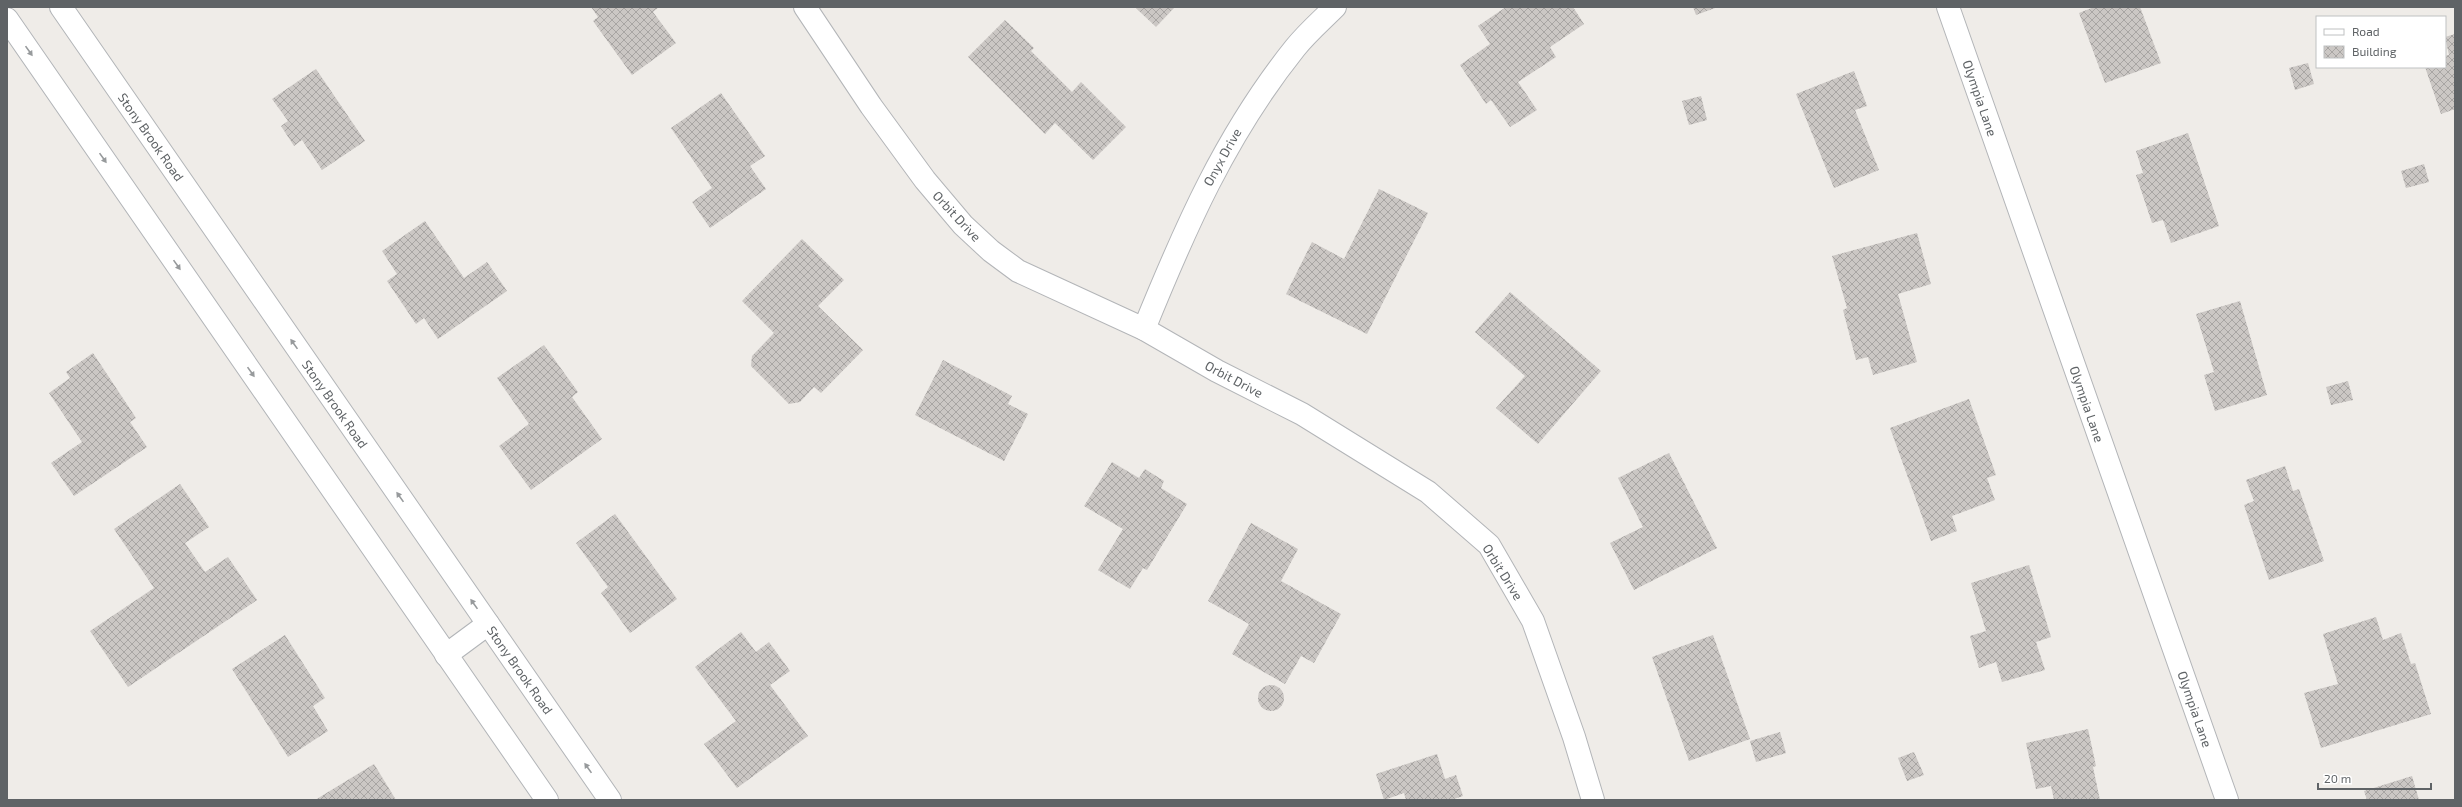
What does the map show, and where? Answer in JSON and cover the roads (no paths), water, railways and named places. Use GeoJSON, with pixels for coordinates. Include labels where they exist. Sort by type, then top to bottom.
{"type":"FeatureCollection","features":[{"type":"Feature","properties":{"kind":"street","name":"Stony Brook Road"},"geometry":{"type":"LineString","coordinates":[[61,7],[610,800]]}},
{"type":"Feature","properties":{"kind":"street","name":"Orbit Drive"},"geometry":{"type":"LineString","coordinates":[[805,7],[876,112],[925,180],[963,225],[1018,271],[1144,329],[1217,371],[1302,414],[1428,492],[1489,545],[1533,621],[1574,737],[1593,800]]}},
{"type":"Feature","properties":{"kind":"street","name":"Onyx Drive"},"geometry":{"type":"LineString","coordinates":[[1144,329],[1186,225],[1210,178],[1245,118],[1295,47],[1335,7]]}},
{"type":"Feature","properties":{"kind":"street","name":"Olympia Lane"},"geometry":{"type":"LineString","coordinates":[[1948,7],[2227,800]]}},
{"type":"Feature","properties":{"kind":"street"},"geometry":{"type":"LineString","coordinates":[[7,19],[547,800]]}},
{"type":"Feature","properties":{"kind":"street"},"geometry":{"type":"LineString","coordinates":[[446,655],[488,624]]}}]}
